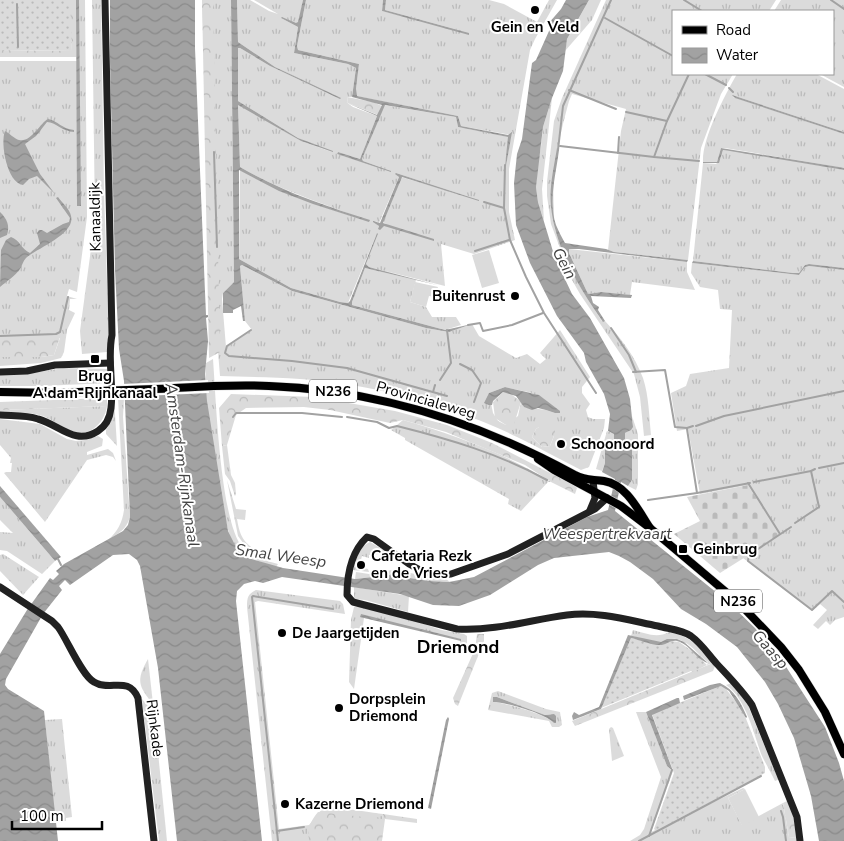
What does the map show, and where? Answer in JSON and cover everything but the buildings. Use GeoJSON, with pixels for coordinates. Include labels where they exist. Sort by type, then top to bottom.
{"type":"FeatureCollection","features":[{"type":"Feature","properties":{"kind":"main road","name":"Provincialeweg"},"geometry":{"type":"LineString","coordinates":[[59,393],[269,386],[306,388],[385,401],[454,420],[497,437],[580,478],[604,481],[617,486],[630,496],[650,528]]}},
{"type":"Feature","properties":{"kind":"main road","name":"N236"},"geometry":{"type":"LineString","coordinates":[[0,392],[59,393]]}},
{"type":"Feature","properties":{"kind":"main road","name":"N236"},"geometry":{"type":"LineString","coordinates":[[0,397],[52,395],[59,393]]}},
{"type":"Feature","properties":{"kind":"main road","name":"Provincialeweg"},"geometry":{"type":"LineString","coordinates":[[535,456],[546,466],[614,502],[650,528],[739,603],[781,647],[799,670],[825,712],[844,754]]}},
{"type":"Feature","properties":{"kind":"street","name":"Kanaaldijk"},"geometry":{"type":"LineString","coordinates":[[0,415],[37,418],[73,436],[81,437],[100,430],[110,415],[112,335],[105,0]]}},
{"type":"Feature","properties":{"kind":"street"},"geometry":{"type":"LineString","coordinates":[[0,372],[28,371],[55,365],[110,363]]}},
{"type":"Feature","properties":{"kind":"street"},"geometry":{"type":"LineString","coordinates":[[590,510],[594,502],[593,481]]}},
{"type":"Feature","properties":{"kind":"street"},"geometry":{"type":"LineString","coordinates":[[632,501],[630,504],[602,501],[597,507],[508,554],[452,574],[434,574],[422,571],[374,539],[367,537],[354,555],[347,595],[353,602],[457,629],[472,630],[508,627],[568,615],[592,614],[677,630],[689,635],[710,653],[752,705],[797,817],[800,841]]}},
{"type":"Feature","properties":{"kind":"street"},"geometry":{"type":"LineString","coordinates":[[0,582],[15,597]]}},
{"type":"Feature","properties":{"kind":"street"},"geometry":{"type":"LineString","coordinates":[[0,587],[15,597]]}},
{"type":"Feature","properties":{"kind":"street","name":"Rijnkade"},"geometry":{"type":"LineString","coordinates":[[15,597],[52,621],[62,632],[89,679],[100,684],[128,686],[136,692],[154,841]]}},
{"type":"Feature","properties":{"kind":"green space"},"geometry":{"type":"Polygon","coordinates":[[[0,0],[70,0],[72,51],[0,50],[0,0]]]}},
{"type":"Feature","properties":{"kind":"green space"},"geometry":{"type":"Polygon","coordinates":[[[68,0],[76,0],[76,57],[0,57],[0,50],[72,51],[68,0]]]}},
{"type":"Feature","properties":{"kind":"green space"},"geometry":{"type":"Polygon","coordinates":[[[78,0],[85,0],[87,217],[77,292],[69,289],[67,296],[77,299],[70,299],[69,310],[75,313],[67,330],[64,352],[61,358],[41,363],[0,366],[0,357],[41,357],[54,355],[60,338],[0,339],[0,61],[77,61],[78,0]]]}},
{"type":"Feature","properties":{"kind":"green space"},"geometry":{"type":"Polygon","coordinates":[[[92,0],[101,0],[109,343],[107,352],[82,354],[80,331],[95,219],[92,0]]]}},
{"type":"Feature","properties":{"kind":"green space"},"geometry":{"type":"Polygon","coordinates":[[[202,0],[231,0],[234,282],[223,293],[222,299],[226,347],[252,330],[245,321],[240,266],[242,265],[292,291],[426,328],[449,332],[472,324],[479,336],[516,358],[527,354],[540,364],[546,359],[540,353],[560,330],[590,377],[582,387],[582,393],[590,404],[586,410],[588,417],[605,419],[604,428],[589,467],[581,470],[525,441],[466,415],[383,391],[290,378],[220,376],[211,266],[202,0]],[[505,387],[489,393],[493,413],[498,421],[506,425],[518,416],[521,402],[524,407],[555,413],[550,405],[539,396],[505,387]],[[539,427],[532,437],[542,447],[550,446],[554,436],[539,427]]]}},
{"type":"Feature","properties":{"kind":"green space"},"geometry":{"type":"Polygon","coordinates":[[[202,0],[213,0],[220,352],[209,358],[202,0]]]}},
{"type":"Feature","properties":{"kind":"green space"},"geometry":{"type":"Polygon","coordinates":[[[237,0],[250,0],[278,14],[254,0],[303,0],[299,22],[296,24],[281,18],[298,27],[294,53],[348,64],[356,68],[352,97],[347,97],[348,103],[346,102],[353,107],[377,116],[360,159],[338,152],[337,154],[391,171],[362,159],[384,105],[456,117],[458,127],[509,137],[506,166],[511,135],[461,126],[458,116],[356,96],[359,64],[298,50],[297,46],[306,0],[383,0],[382,11],[469,33],[385,10],[386,0],[489,0],[504,4],[537,22],[549,0],[557,0],[530,50],[509,169],[509,212],[515,240],[474,254],[441,244],[445,286],[369,267],[366,264],[377,233],[348,303],[291,288],[239,259],[240,170],[271,186],[303,199],[369,221],[287,190],[240,167],[238,104],[301,141],[332,152],[298,138],[238,101],[238,48],[270,66],[340,99],[275,67],[238,42],[237,0]],[[396,173],[399,177],[379,223],[375,221],[379,226],[378,229],[382,226],[389,226],[383,222],[401,177],[479,200],[396,173]]]}},
{"type":"Feature","properties":{"kind":"green space"},"geometry":{"type":"Polygon","coordinates":[[[589,0],[601,0],[592,20],[565,51],[567,39],[589,0]]]}},
{"type":"Feature","properties":{"kind":"green space"},"geometry":{"type":"Polygon","coordinates":[[[606,0],[776,0],[770,10],[672,10],[672,75],[732,75],[721,94],[701,148],[688,260],[608,250],[621,131],[626,109],[572,94],[569,101],[559,141],[555,168],[553,196],[555,229],[569,266],[588,300],[602,321],[605,321],[622,340],[640,370],[649,407],[651,435],[644,436],[640,397],[634,374],[572,280],[551,224],[547,182],[554,121],[562,98],[606,0]]]}},
{"type":"Feature","properties":{"kind":"green space"},"geometry":{"type":"Polygon","coordinates":[[[781,0],[844,0],[844,87],[822,75],[834,75],[834,10],[775,10],[781,0]]]}},
{"type":"Feature","properties":{"kind":"green space"},"geometry":{"type":"Polygon","coordinates":[[[736,75],[818,75],[844,89],[844,132],[735,96],[733,97],[844,134],[844,168],[725,148],[721,148],[717,162],[703,162],[706,141],[736,75]]]}},
{"type":"Feature","properties":{"kind":"green space"},"geometry":{"type":"Polygon","coordinates":[[[347,97],[373,102],[382,106],[378,115],[348,103],[347,97]]]}},
{"type":"Feature","properties":{"kind":"green space"},"geometry":{"type":"Polygon","coordinates":[[[552,98],[542,189],[544,221],[536,187],[537,168],[543,127],[552,98]]]}},
{"type":"Feature","properties":{"kind":"green space"},"geometry":{"type":"Polygon","coordinates":[[[723,150],[844,170],[844,268],[809,264],[805,265],[799,273],[793,273],[693,261],[703,163],[716,164],[720,160],[723,150]]]}},
{"type":"Feature","properties":{"kind":"green space"},"geometry":{"type":"Polygon","coordinates":[[[569,249],[687,262],[687,272],[695,290],[632,282],[630,295],[601,292],[588,294],[569,253],[569,249]]]}},
{"type":"Feature","properties":{"kind":"green space"},"geometry":{"type":"Polygon","coordinates":[[[489,250],[499,283],[482,288],[472,255],[489,250]]]}},
{"type":"Feature","properties":{"kind":"green space"},"geometry":{"type":"Polygon","coordinates":[[[692,263],[799,275],[805,267],[809,266],[844,270],[844,617],[835,620],[830,625],[826,621],[818,629],[813,625],[827,610],[820,604],[812,611],[743,558],[780,535],[748,485],[700,494],[688,429],[677,431],[671,393],[686,386],[690,374],[729,368],[732,310],[720,309],[718,290],[700,287],[691,273],[692,263]]]}},
{"type":"Feature","properties":{"kind":"green space"},"geometry":{"type":"Polygon","coordinates":[[[365,268],[416,280],[410,302],[426,307],[432,317],[456,317],[461,325],[445,330],[352,305],[365,268]]]}},
{"type":"Feature","properties":{"kind":"green space"},"geometry":{"type":"Polygon","coordinates":[[[415,282],[438,287],[435,297],[429,296],[426,307],[410,302],[415,282]]]}},
{"type":"Feature","properties":{"kind":"green space"},"geometry":{"type":"Polygon","coordinates":[[[60,337],[54,355],[41,357],[0,357],[0,338],[60,337]]]}},
{"type":"Feature","properties":{"kind":"green space"},"geometry":{"type":"Polygon","coordinates":[[[213,359],[224,487],[235,534],[243,548],[250,555],[278,564],[276,567],[254,560],[240,551],[232,541],[227,528],[212,444],[206,395],[206,363],[213,359]]]}},
{"type":"Feature","properties":{"kind":"green space"},"geometry":{"type":"Polygon","coordinates":[[[64,368],[107,369],[107,383],[0,386],[0,375],[64,368]]]}},
{"type":"Feature","properties":{"kind":"green space"},"geometry":{"type":"Polygon","coordinates":[[[503,392],[510,393],[521,402],[514,424],[506,425],[495,418],[493,402],[503,392]]]}},
{"type":"Feature","properties":{"kind":"green space"},"geometry":{"type":"Polygon","coordinates":[[[231,394],[314,397],[395,411],[447,425],[492,443],[563,478],[577,488],[575,494],[551,482],[525,465],[446,432],[403,420],[390,423],[330,410],[304,407],[246,408],[236,415],[227,445],[222,446],[219,408],[231,394]]]}},
{"type":"Feature","properties":{"kind":"green space"},"geometry":{"type":"Polygon","coordinates":[[[124,397],[123,417],[130,517],[124,528],[108,540],[119,526],[124,510],[118,398],[124,397]]]}},
{"type":"Feature","properties":{"kind":"green space"},"geometry":{"type":"Polygon","coordinates":[[[107,398],[107,406],[0,410],[0,402],[107,398]]]}},
{"type":"Feature","properties":{"kind":"green space"},"geometry":{"type":"Polygon","coordinates":[[[114,398],[117,446],[106,434],[113,414],[114,398]]]}},
{"type":"Feature","properties":{"kind":"green space"},"geometry":{"type":"Polygon","coordinates":[[[107,406],[103,418],[95,428],[84,433],[71,431],[43,416],[27,413],[0,412],[0,410],[107,406]]]}},
{"type":"Feature","properties":{"kind":"green space"},"geometry":{"type":"Polygon","coordinates":[[[632,416],[638,434],[638,484],[636,490],[628,486],[632,480],[632,445],[631,442],[625,439],[625,433],[632,426],[632,416]]]}},
{"type":"Feature","properties":{"kind":"green space"},"geometry":{"type":"Polygon","coordinates":[[[0,419],[40,424],[67,439],[76,441],[98,436],[103,439],[102,446],[87,452],[87,455],[108,449],[113,453],[116,461],[113,457],[106,455],[87,460],[45,522],[4,473],[11,472],[12,463],[10,463],[11,458],[0,445],[0,419]]]}},
{"type":"Feature","properties":{"kind":"green space"},"geometry":{"type":"Polygon","coordinates":[[[403,420],[479,446],[516,462],[551,482],[548,482],[521,511],[508,504],[509,499],[405,440],[405,438],[391,430],[403,420]]]}},
{"type":"Feature","properties":{"kind":"green space"},"geometry":{"type":"Polygon","coordinates":[[[539,427],[550,427],[555,430],[550,446],[542,447],[532,437],[539,427]]]}},
{"type":"Feature","properties":{"kind":"green space"},"geometry":{"type":"Polygon","coordinates":[[[607,431],[615,434],[614,440],[605,444],[605,463],[602,471],[596,469],[607,431]]]}},
{"type":"Feature","properties":{"kind":"green space"},"geometry":{"type":"Polygon","coordinates":[[[227,445],[231,475],[235,483],[235,496],[230,481],[225,474],[222,446],[227,445]]]}},
{"type":"Feature","properties":{"kind":"green space"},"geometry":{"type":"Polygon","coordinates":[[[227,480],[236,509],[246,510],[245,520],[237,519],[240,533],[245,541],[261,556],[249,551],[238,536],[227,480]]]}},
{"type":"Feature","properties":{"kind":"green space"},"geometry":{"type":"Polygon","coordinates":[[[748,485],[780,535],[720,573],[674,534],[700,521],[687,497],[748,485]]]}},
{"type":"Feature","properties":{"kind":"green space"},"geometry":{"type":"Polygon","coordinates":[[[0,497],[55,561],[42,574],[7,551],[0,550],[0,532],[13,533],[0,520],[0,497]]]}},
{"type":"Feature","properties":{"kind":"green space"},"geometry":{"type":"Polygon","coordinates":[[[370,542],[389,553],[369,555],[369,558],[362,556],[359,567],[368,569],[369,572],[353,570],[361,550],[370,542]]]}},
{"type":"Feature","properties":{"kind":"green space"},"geometry":{"type":"Polygon","coordinates":[[[3,554],[39,577],[23,595],[0,571],[0,555],[3,554]]]}},
{"type":"Feature","properties":{"kind":"green space"},"geometry":{"type":"Polygon","coordinates":[[[392,570],[446,579],[450,582],[390,575],[355,579],[356,572],[369,574],[392,570]]]}},
{"type":"Feature","properties":{"kind":"green space"},"geometry":{"type":"Polygon","coordinates":[[[354,587],[409,596],[408,612],[365,600],[354,599],[354,587]]]}},
{"type":"Feature","properties":{"kind":"green space"},"geometry":{"type":"Polygon","coordinates":[[[256,590],[340,601],[343,604],[345,614],[255,602],[279,829],[309,825],[322,810],[334,808],[351,810],[383,814],[380,841],[272,841],[247,607],[248,596],[256,590]]]}},
{"type":"Feature","properties":{"kind":"green space"},"geometry":{"type":"Polygon","coordinates":[[[360,606],[410,619],[441,630],[464,634],[467,636],[467,644],[460,644],[460,639],[360,617],[364,618],[354,689],[349,682],[351,620],[354,607],[360,606]]]}},
{"type":"Feature","properties":{"kind":"green space"},"geometry":{"type":"Polygon","coordinates":[[[633,630],[656,635],[669,632],[684,637],[694,643],[713,663],[707,665],[708,662],[681,640],[651,641],[631,636],[633,630]]]}},
{"type":"Feature","properties":{"kind":"green space"},"geometry":{"type":"Polygon","coordinates":[[[477,634],[484,634],[484,641],[458,706],[453,698],[475,649],[477,634]]]}},
{"type":"Feature","properties":{"kind":"green space"},"geometry":{"type":"Polygon","coordinates":[[[631,638],[661,645],[671,641],[679,642],[707,665],[601,708],[631,638]]]}},
{"type":"Feature","properties":{"kind":"green space"},"geometry":{"type":"Polygon","coordinates":[[[148,659],[153,704],[140,683],[142,672],[148,659]]]}},
{"type":"Feature","properties":{"kind":"green space"},"geometry":{"type":"Polygon","coordinates":[[[713,663],[715,666],[713,671],[575,726],[572,721],[713,663]]]}},
{"type":"Feature","properties":{"kind":"green space"},"geometry":{"type":"Polygon","coordinates":[[[732,683],[747,704],[750,705],[749,708],[777,776],[780,779],[775,781],[762,756],[744,708],[733,691],[726,685],[732,683]]]}},
{"type":"Feature","properties":{"kind":"green space"},"geometry":{"type":"Polygon","coordinates":[[[723,685],[743,711],[765,767],[765,773],[656,831],[654,829],[674,773],[652,714],[723,685]]]}},
{"type":"Feature","properties":{"kind":"green space"},"geometry":{"type":"Polygon","coordinates":[[[498,691],[546,709],[560,712],[562,725],[552,727],[549,721],[488,710],[492,693],[498,691]],[[497,697],[493,702],[506,704],[543,716],[554,723],[551,714],[545,715],[497,697]]]}},
{"type":"Feature","properties":{"kind":"green space"},"geometry":{"type":"Polygon","coordinates":[[[142,699],[154,713],[167,841],[159,841],[142,699]]]}},
{"type":"Feature","properties":{"kind":"green space"},"geometry":{"type":"Polygon","coordinates":[[[636,712],[646,712],[667,766],[673,771],[651,832],[743,788],[745,789],[728,798],[742,825],[783,803],[789,837],[796,838],[797,841],[630,841],[640,835],[644,829],[661,777],[636,712]]]}},
{"type":"Feature","properties":{"kind":"green space"},"geometry":{"type":"Polygon","coordinates":[[[62,719],[72,817],[66,818],[66,821],[55,822],[45,720],[62,719]]]}},
{"type":"Feature","properties":{"kind":"green space"},"geometry":{"type":"Polygon","coordinates":[[[611,727],[624,756],[612,761],[609,729],[611,727]]]}},
{"type":"Feature","properties":{"kind":"green space"},"geometry":{"type":"Polygon","coordinates":[[[745,789],[759,817],[742,826],[728,798],[745,789]]]}},
{"type":"Feature","properties":{"kind":"green space"},"geometry":{"type":"Polygon","coordinates":[[[787,801],[794,818],[796,838],[789,837],[783,803],[787,801]]]}},
{"type":"Feature","properties":{"kind":"green space"},"geometry":{"type":"Polygon","coordinates":[[[318,812],[382,819],[383,814],[417,819],[417,823],[385,819],[382,841],[309,841],[308,832],[310,825],[318,812]]]}},
{"type":"Feature","properties":{"kind":"water"},"geometry":{"type":"Polygon","coordinates":[[[76,0],[79,0],[81,206],[77,206],[76,0]]]}},
{"type":"Feature","properties":{"kind":"water"},"geometry":{"type":"Polygon","coordinates":[[[110,0],[195,0],[195,48],[205,292],[206,315],[208,315],[206,318],[208,341],[205,374],[207,401],[228,531],[235,545],[248,558],[283,568],[355,579],[397,574],[397,576],[429,581],[449,582],[474,577],[587,517],[608,510],[609,506],[615,479],[602,472],[605,463],[605,444],[614,440],[614,434],[608,431],[610,414],[604,394],[586,362],[584,353],[557,316],[530,263],[516,225],[514,183],[532,63],[536,60],[549,31],[550,27],[548,24],[566,0],[589,0],[567,39],[563,71],[543,127],[536,187],[538,202],[555,258],[572,294],[590,318],[624,378],[630,399],[633,427],[625,433],[625,439],[631,442],[632,445],[632,480],[628,486],[621,482],[615,511],[727,601],[755,628],[781,659],[825,727],[839,763],[844,781],[844,841],[819,841],[811,796],[794,738],[765,682],[737,647],[706,624],[681,609],[653,579],[630,562],[609,552],[554,558],[538,565],[490,595],[459,606],[433,605],[400,594],[282,577],[263,583],[255,581],[244,584],[237,591],[236,601],[262,841],[177,841],[158,668],[140,566],[137,560],[129,554],[113,555],[70,585],[65,580],[59,586],[62,590],[43,614],[6,679],[5,685],[8,689],[44,711],[58,841],[0,841],[0,654],[27,610],[50,578],[53,580],[59,574],[56,571],[64,564],[123,531],[128,525],[130,517],[124,381],[119,349],[115,270],[110,0]]]}},
{"type":"Feature","properties":{"kind":"water"},"geometry":{"type":"Polygon","coordinates":[[[231,0],[237,0],[238,42],[275,67],[341,98],[270,66],[238,48],[238,101],[298,138],[333,151],[301,141],[238,105],[240,167],[304,197],[370,220],[369,222],[313,204],[279,191],[239,170],[239,259],[291,288],[348,303],[377,233],[366,264],[369,267],[437,285],[365,268],[352,305],[445,330],[472,324],[449,332],[426,328],[292,291],[242,265],[240,266],[245,321],[243,321],[241,306],[233,310],[233,313],[223,313],[223,293],[234,282],[231,0]]]}},
{"type":"Feature","properties":{"kind":"water"},"geometry":{"type":"Polygon","coordinates":[[[303,0],[306,0],[297,46],[298,50],[359,64],[357,96],[458,116],[461,126],[508,135],[512,132],[506,166],[508,137],[458,127],[456,117],[385,105],[362,159],[391,172],[337,154],[338,152],[360,159],[377,116],[345,102],[377,115],[382,105],[352,97],[356,68],[348,64],[294,53],[298,27],[281,18],[298,22],[303,0]]]}},
{"type":"Feature","properties":{"kind":"water"},"geometry":{"type":"Polygon","coordinates":[[[383,0],[386,0],[385,10],[469,33],[469,35],[382,11],[383,0]]]}},
{"type":"Feature","properties":{"kind":"water"},"geometry":{"type":"Polygon","coordinates":[[[732,95],[844,132],[844,134],[735,98],[732,95]]]}},
{"type":"Feature","properties":{"kind":"water"},"geometry":{"type":"Polygon","coordinates":[[[48,119],[74,130],[74,132],[47,122],[36,136],[25,144],[40,174],[55,194],[37,176],[29,179],[23,185],[17,183],[6,162],[3,144],[5,131],[19,140],[27,139],[48,119]]]}},
{"type":"Feature","properties":{"kind":"water"},"geometry":{"type":"Polygon","coordinates":[[[557,148],[559,150],[553,188],[553,207],[556,225],[565,243],[606,249],[614,252],[688,260],[687,262],[569,249],[569,253],[588,294],[601,292],[632,295],[631,298],[591,296],[593,303],[599,307],[598,310],[605,321],[603,322],[585,295],[570,267],[557,237],[553,222],[551,192],[557,148]]]}},
{"type":"Feature","properties":{"kind":"water"},"geometry":{"type":"Polygon","coordinates":[[[721,148],[839,167],[844,168],[844,170],[723,150],[719,163],[703,163],[717,162],[721,148]]]}},
{"type":"Feature","properties":{"kind":"water"},"geometry":{"type":"Polygon","coordinates":[[[396,173],[479,201],[402,177],[383,223],[434,239],[434,241],[384,226],[380,230],[378,229],[379,226],[373,221],[380,223],[399,177],[396,173]]]}},
{"type":"Feature","properties":{"kind":"water"},"geometry":{"type":"Polygon","coordinates":[[[58,197],[68,208],[71,216],[71,223],[62,235],[26,258],[18,272],[0,287],[1,250],[6,240],[11,237],[14,238],[30,253],[40,244],[37,233],[39,230],[47,233],[69,222],[70,218],[56,198],[58,197]]]}},
{"type":"Feature","properties":{"kind":"water"},"geometry":{"type":"Polygon","coordinates":[[[0,212],[6,220],[8,228],[7,235],[0,238],[0,212]]]}},
{"type":"Feature","properties":{"kind":"water"},"geometry":{"type":"Polygon","coordinates":[[[693,261],[793,273],[799,273],[805,265],[809,264],[844,268],[844,270],[809,266],[805,267],[799,275],[692,263],[693,261]]]}},
{"type":"Feature","properties":{"kind":"water"},"geometry":{"type":"Polygon","coordinates":[[[505,387],[539,395],[560,411],[560,413],[538,408],[532,410],[524,407],[516,396],[503,392],[493,401],[492,405],[484,403],[489,393],[505,387]]]}},
{"type":"Feature","properties":{"kind":"water"},"geometry":{"type":"Polygon","coordinates":[[[0,486],[61,557],[55,561],[0,497],[0,486]]]}},
{"type":"Feature","properties":{"kind":"water"},"geometry":{"type":"Polygon","coordinates":[[[361,614],[461,639],[461,641],[360,617],[361,614]]]}},
{"type":"Feature","properties":{"kind":"water"},"geometry":{"type":"Polygon","coordinates":[[[628,635],[661,642],[667,639],[677,639],[684,642],[708,663],[700,659],[686,645],[677,641],[658,645],[631,638],[601,709],[573,720],[574,712],[579,715],[599,707],[628,635]]]}},
{"type":"Feature","properties":{"kind":"water"},"geometry":{"type":"Polygon","coordinates":[[[720,683],[730,689],[737,697],[746,718],[729,691],[721,686],[684,700],[683,696],[720,683]]]}},
{"type":"Feature","properties":{"kind":"water"},"geometry":{"type":"Polygon","coordinates":[[[493,697],[545,715],[554,714],[556,716],[556,723],[525,709],[493,702],[493,697]]]}},
{"type":"Feature","properties":{"kind":"water"},"geometry":{"type":"Polygon","coordinates":[[[679,698],[680,703],[652,715],[673,771],[667,766],[646,712],[679,698]]]}},
{"type":"Feature","properties":{"kind":"water"},"geometry":{"type":"Polygon","coordinates":[[[448,717],[449,719],[431,809],[428,808],[448,717]]]}},
{"type":"Feature","properties":{"kind":"pier"},"geometry":{"type":"Polygon","coordinates":[[[208,380],[209,393],[122,397],[122,384],[208,380]]]}},
{"type":"Feature","properties":{"kind":"waterway"},"geometry":{"type":"LineString","coordinates":[[558,150],[563,106],[611,0]]}},
{"type":"Feature","properties":{"kind":"waterway"},"geometry":{"type":"LineString","coordinates":[[684,0],[700,10]]}},
{"type":"Feature","properties":{"kind":"waterway"},"geometry":{"type":"LineString","coordinates":[[831,0],[844,9]]}},
{"type":"Feature","properties":{"kind":"waterway"},"geometry":{"type":"LineString","coordinates":[[17,4],[18,47]]}},
{"type":"Feature","properties":{"kind":"waterway"},"geometry":{"type":"LineString","coordinates":[[605,18],[672,55]]}},
{"type":"Feature","properties":{"kind":"waterway"},"geometry":{"type":"LineString","coordinates":[[689,75],[667,121],[654,157],[699,161]]}},
{"type":"Feature","properties":{"kind":"waterway"},"geometry":{"type":"LineString","coordinates":[[707,75],[726,85]]}},
{"type":"Feature","properties":{"kind":"waterway"},"geometry":{"type":"LineString","coordinates":[[729,88],[733,92]]}},
{"type":"Feature","properties":{"kind":"waterway"},"geometry":{"type":"LineString","coordinates":[[569,90],[616,109]]}},
{"type":"Feature","properties":{"kind":"waterway"},"geometry":{"type":"LineString","coordinates":[[626,112],[667,121]]}},
{"type":"Feature","properties":{"kind":"waterway"},"geometry":{"type":"LineString","coordinates":[[618,153],[619,137]]}},
{"type":"Feature","properties":{"kind":"waterway"},"geometry":{"type":"LineString","coordinates":[[560,146],[654,157]]}},
{"type":"Feature","properties":{"kind":"waterway"},"geometry":{"type":"LineString","coordinates":[[214,152],[217,247]]}},
{"type":"Feature","properties":{"kind":"waterway"},"geometry":{"type":"LineString","coordinates":[[504,208],[505,165]]}},
{"type":"Feature","properties":{"kind":"waterway"},"geometry":{"type":"LineString","coordinates":[[484,202],[504,208],[510,240],[526,277],[544,313],[596,393]]}},
{"type":"Feature","properties":{"kind":"waterway"},"geometry":{"type":"LineString","coordinates":[[475,251],[509,240]]}},
{"type":"Feature","properties":{"kind":"waterway"},"geometry":{"type":"LineString","coordinates":[[0,336],[56,334],[60,332],[68,297]]}},
{"type":"Feature","properties":{"kind":"waterway"},"geometry":{"type":"LineString","coordinates":[[468,325],[480,323],[483,331],[512,325],[543,313]]}},
{"type":"Feature","properties":{"kind":"waterway"},"geometry":{"type":"LineString","coordinates":[[611,328],[629,355],[636,372]]}},
{"type":"Feature","properties":{"kind":"waterway"},"geometry":{"type":"LineString","coordinates":[[251,330],[227,346],[225,353],[229,356],[347,368],[447,396]]}},
{"type":"Feature","properties":{"kind":"waterway"},"geometry":{"type":"LineString","coordinates":[[440,380],[451,363],[447,330]]}},
{"type":"Feature","properties":{"kind":"waterway"},"geometry":{"type":"LineString","coordinates":[[460,364],[472,370],[481,383],[474,402]]}},
{"type":"Feature","properties":{"kind":"waterway"},"geometry":{"type":"LineString","coordinates":[[633,372],[665,370],[675,427],[687,428],[693,426]]}},
{"type":"Feature","properties":{"kind":"waterway"},"geometry":{"type":"LineString","coordinates":[[433,392],[435,385]]}},
{"type":"Feature","properties":{"kind":"waterway"},"geometry":{"type":"LineString","coordinates":[[696,426],[724,416],[844,391]]}},
{"type":"Feature","properties":{"kind":"waterway"},"geometry":{"type":"LineString","coordinates":[[233,417],[236,413],[302,413],[342,417]]}},
{"type":"Feature","properties":{"kind":"waterway"},"geometry":{"type":"LineString","coordinates":[[347,417],[377,422],[389,428],[397,426],[436,436],[511,462],[547,480]]}},
{"type":"Feature","properties":{"kind":"waterway"},"geometry":{"type":"LineString","coordinates":[[687,429],[697,493]]}},
{"type":"Feature","properties":{"kind":"waterway"},"geometry":{"type":"LineString","coordinates":[[819,468],[844,463]]}},
{"type":"Feature","properties":{"kind":"waterway"},"geometry":{"type":"LineString","coordinates":[[754,482],[815,469]]}},
{"type":"Feature","properties":{"kind":"waterway"},"geometry":{"type":"LineString","coordinates":[[795,523],[819,507],[811,471]]}},
{"type":"Feature","properties":{"kind":"waterway"},"geometry":{"type":"LineString","coordinates":[[748,483],[780,534]]}},
{"type":"Feature","properties":{"kind":"waterway"},"geometry":{"type":"LineString","coordinates":[[648,500],[750,483]]}},
{"type":"Feature","properties":{"kind":"waterway"},"geometry":{"type":"LineString","coordinates":[[791,527],[749,555],[748,561],[812,610],[832,591],[844,602]]}},
{"type":"Feature","properties":{"kind":"waterway"},"geometry":{"type":"LineString","coordinates":[[58,559],[61,565]]}},
{"type":"Feature","properties":{"kind":"waterway"},"geometry":{"type":"LineString","coordinates":[[278,841],[252,597],[333,609]]}},
{"type":"Feature","properties":{"kind":"waterway"},"geometry":{"type":"LineString","coordinates":[[649,836],[672,770]]}},
{"type":"Feature","properties":{"kind":"waterway"},"geometry":{"type":"LineString","coordinates":[[639,841],[761,776]]}},
{"type":"Feature","properties":{"kind":"waterway"},"geometry":{"type":"LineString","coordinates":[[781,811],[786,841]]}},
{"type":"Feature","properties":{"kind":"waterway"},"geometry":{"type":"LineString","coordinates":[[277,831],[304,827]]}},
{"type":"Feature","properties":{"kind":"place","name":"Gein en Veld"},"geometry":{"type":"Point","coordinates":[535,10]}},
{"type":"Feature","properties":{"kind":"place","name":"Buitenrust"},"geometry":{"type":"Point","coordinates":[515,296]}},
{"type":"Feature","properties":{"kind":"place","name":"Brug A'dam-Rijnkanaal"},"geometry":{"type":"Point","coordinates":[95,359]}},
{"type":"Feature","properties":{"kind":"place","name":"Schoonoord"},"geometry":{"type":"Point","coordinates":[561,444]}},
{"type":"Feature","properties":{"kind":"place","name":"Geinbrug"},"geometry":{"type":"Point","coordinates":[683,549]}},
{"type":"Feature","properties":{"kind":"place","name":"Cafetaria Rezk en de Vries"},"geometry":{"type":"Point","coordinates":[361,565]}},
{"type":"Feature","properties":{"kind":"place","name":"De Jaargetijden"},"geometry":{"type":"Point","coordinates":[282,633]}},
{"type":"Feature","properties":{"kind":"place","name":"Dorpsplein Driemond"},"geometry":{"type":"Point","coordinates":[339,708]}},
{"type":"Feature","properties":{"kind":"place","name":"Kazerne Driemond"},"geometry":{"type":"Point","coordinates":[285,804]}},
{"type":"Feature","properties":{"kind":"district","name":"Driemond"},"geometry":{"type":"Point","coordinates":[458,647]}},
{"type":"Feature","properties":{"kind":"water label","name":"Gein"},"geometry":{"type":"Point","coordinates":[565,263]}},
{"type":"Feature","properties":{"kind":"water label","name":"Amsterdam-Rijnkanaal"},"geometry":{"type":"Point","coordinates":[183,465]}},
{"type":"Feature","properties":{"kind":"water label","name":"Weespertrekvaart"},"geometry":{"type":"Point","coordinates":[607,533]}},
{"type":"Feature","properties":{"kind":"water label","name":"Smal Weesp"},"geometry":{"type":"Point","coordinates":[281,555]}},
{"type":"Feature","properties":{"kind":"water label","name":"Gaasp"},"geometry":{"type":"Point","coordinates":[771,649]}}]}
